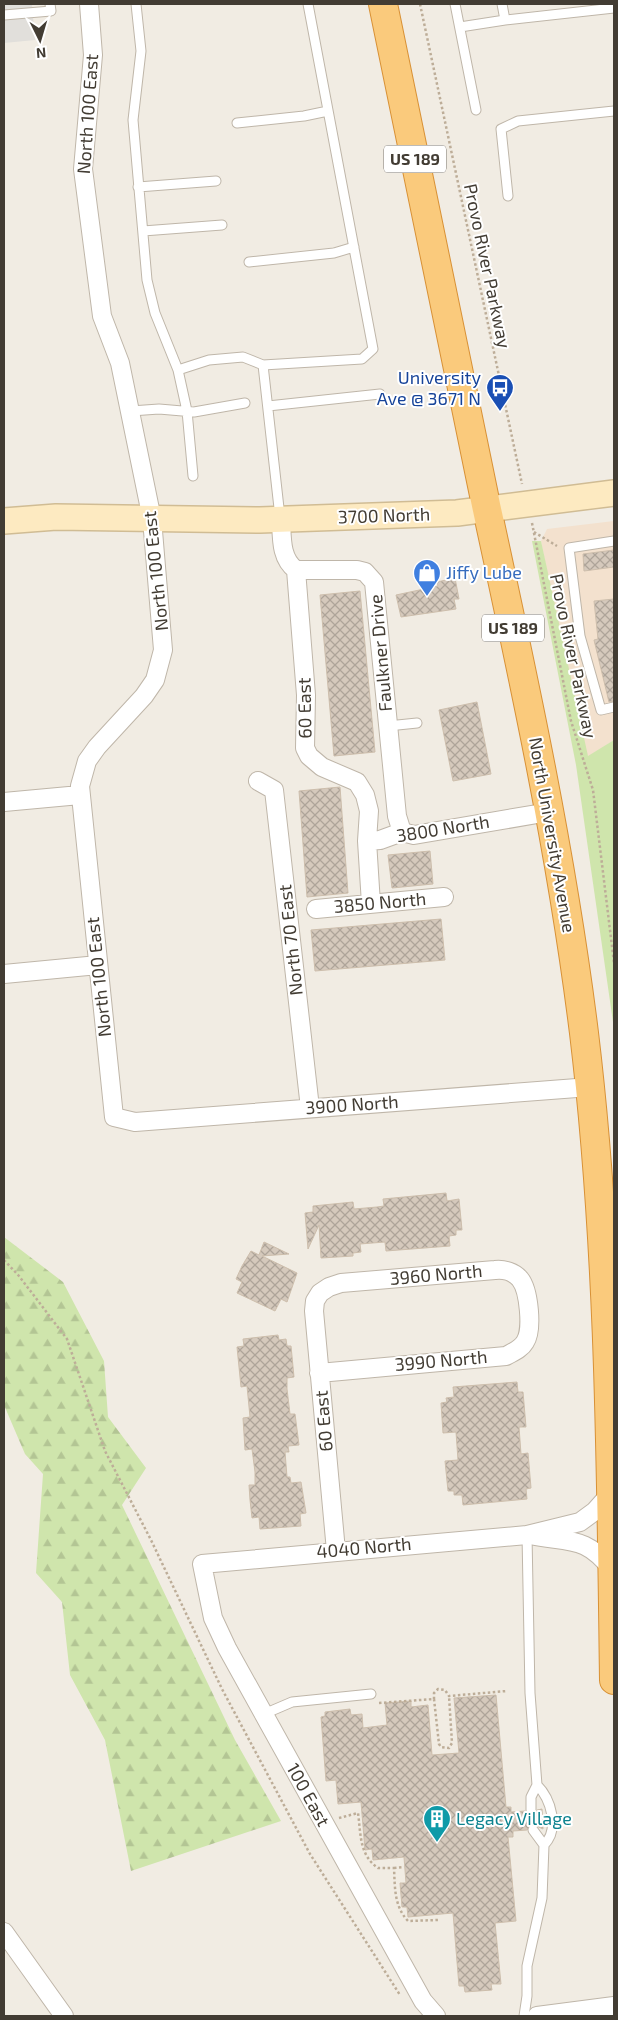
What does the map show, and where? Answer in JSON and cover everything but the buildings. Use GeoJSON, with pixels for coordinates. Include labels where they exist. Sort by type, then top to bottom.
{"type":"FeatureCollection","features":[{"type":"Feature","properties":{"kind":"highway","name":"North University Avenue"},"geometry":{"type":"LineString","coordinates":[[383,4],[549,812],[573,956],[590,1087],[606,1297],[614,1680]]}},
{"type":"Feature","properties":{"kind":"main road","name":"3700 North"},"geometry":{"type":"LineString","coordinates":[[4,521],[56,517],[281,519],[487,510],[614,493]]}},
{"type":"Feature","properties":{"kind":"street","name":"North 100 East"},"geometry":{"type":"LineString","coordinates":[[89,4],[93,55],[82,169],[102,316],[120,363],[152,519],[163,634],[161,664],[155,680],[144,696],[97,747],[82,773],[80,795],[114,1117]]}},
{"type":"Feature","properties":{"kind":"street"},"geometry":{"type":"LineString","coordinates":[[281,519],[284,553],[290,565],[296,570]]}},
{"type":"Feature","properties":{"kind":"street","name":"Faulkner Drive"},"geometry":{"type":"LineString","coordinates":[[296,570],[357,570],[365,572],[374,582],[396,816],[402,832]]}},
{"type":"Feature","properties":{"kind":"street","name":"60 East"},"geometry":{"type":"LineString","coordinates":[[296,570],[306,695],[305,748],[315,762],[350,777],[361,787],[368,803],[367,841],[371,904]]}},
{"type":"Feature","properties":{"kind":"street","name":"North 70 East"},"geometry":{"type":"LineString","coordinates":[[258,781],[274,790],[310,1108]]}},
{"type":"Feature","properties":{"kind":"street"},"geometry":{"type":"LineString","coordinates":[[4,802],[80,795]]}},
{"type":"Feature","properties":{"kind":"street","name":"3800 North"},"geometry":{"type":"LineString","coordinates":[[367,841],[380,840],[402,832],[414,835],[549,812]]}},
{"type":"Feature","properties":{"kind":"street","name":"3850 North"},"geometry":{"type":"LineString","coordinates":[[316,909],[444,897]]}},
{"type":"Feature","properties":{"kind":"street"},"geometry":{"type":"LineString","coordinates":[[4,974],[98,965]]}},
{"type":"Feature","properties":{"kind":"street","name":"3900 North"},"geometry":{"type":"LineString","coordinates":[[114,1117],[135,1122],[590,1087]]}},
{"type":"Feature","properties":{"kind":"street","name":"3960 North"},"geometry":{"type":"LineString","coordinates":[[320,1293],[329,1287],[341,1283],[501,1270],[519,1278],[526,1292],[528,1309]]}},
{"type":"Feature","properties":{"kind":"street","name":"60 East"},"geometry":{"type":"LineString","coordinates":[[320,1293],[316,1300],[314,1312],[336,1551]]}},
{"type":"Feature","properties":{"kind":"street","name":"3990 North"},"geometry":{"type":"LineString","coordinates":[[319,1373],[506,1356],[518,1350],[526,1340],[530,1328],[528,1309]]}},
{"type":"Feature","properties":{"kind":"street","name":"4040 North"},"geometry":{"type":"LineString","coordinates":[[202,1564],[527,1535],[580,1522],[595,1511],[611,1493]]}},
{"type":"Feature","properties":{"kind":"street","name":"4040 North"},"geometry":{"type":"LineString","coordinates":[[527,1535],[580,1542],[596,1552],[613,1571]]}},
{"type":"Feature","properties":{"kind":"street","name":"100 East"},"geometry":{"type":"LineString","coordinates":[[202,1564],[213,1618],[423,2001],[436,2016]]}},
{"type":"Feature","properties":{"kind":"street"},"geometry":{"type":"LineString","coordinates":[[4,1932],[64,2016]]}},
{"type":"Feature","properties":{"kind":"street"},"geometry":{"type":"LineString","coordinates":[[537,2016],[614,2006]]}},
{"type":"Feature","properties":{"kind":"lane"},"geometry":{"type":"LineString","coordinates":[[4,15],[51,11],[50,4]]}},
{"type":"Feature","properties":{"kind":"lane"},"geometry":{"type":"LineString","coordinates":[[136,4],[142,51],[133,120],[147,280],[155,313],[178,370],[187,411],[193,476]]}},
{"type":"Feature","properties":{"kind":"lane"},"geometry":{"type":"LineString","coordinates":[[178,370],[209,360],[243,357],[263,365],[362,359],[373,348],[308,4]]}},
{"type":"Feature","properties":{"kind":"lane"},"geometry":{"type":"LineString","coordinates":[[455,4],[476,110]]}},
{"type":"Feature","properties":{"kind":"lane"},"geometry":{"type":"LineString","coordinates":[[502,4],[505,20]]}},
{"type":"Feature","properties":{"kind":"lane"},"geometry":{"type":"LineString","coordinates":[[460,28],[505,20],[614,8]]}},
{"type":"Feature","properties":{"kind":"lane"},"geometry":{"type":"LineString","coordinates":[[237,123],[304,116],[328,111]]}},
{"type":"Feature","properties":{"kind":"lane"},"geometry":{"type":"LineString","coordinates":[[508,196],[501,128],[518,121],[614,111]]}},
{"type":"Feature","properties":{"kind":"lane"},"geometry":{"type":"LineString","coordinates":[[138,187],[216,181]]}},
{"type":"Feature","properties":{"kind":"lane"},"geometry":{"type":"LineString","coordinates":[[143,231],[222,225]]}},
{"type":"Feature","properties":{"kind":"lane"},"geometry":{"type":"LineString","coordinates":[[249,262],[334,252],[354,247]]}},
{"type":"Feature","properties":{"kind":"lane"},"geometry":{"type":"LineString","coordinates":[[263,365],[281,519]]}},
{"type":"Feature","properties":{"kind":"lane"},"geometry":{"type":"LineString","coordinates":[[268,406],[380,394]]}},
{"type":"Feature","properties":{"kind":"lane"},"geometry":{"type":"LineString","coordinates":[[131,410],[187,411],[246,404]]}},
{"type":"Feature","properties":{"kind":"lane"},"geometry":{"type":"LineString","coordinates":[[614,541],[569,548],[580,636],[601,710],[614,707]]}},
{"type":"Feature","properties":{"kind":"lane"},"geometry":{"type":"LineString","coordinates":[[388,726],[417,723]]}},
{"type":"Feature","properties":{"kind":"lane"},"geometry":{"type":"LineString","coordinates":[[527,1535],[530,1693],[537,1785],[531,1797],[531,1810]]}},
{"type":"Feature","properties":{"kind":"lane"},"geometry":{"type":"LineString","coordinates":[[264,1714],[292,1702],[371,1694]]}},
{"type":"Feature","properties":{"kind":"lane"},"geometry":{"type":"LineString","coordinates":[[537,1785],[544,1792],[552,1817],[550,1839],[544,1845]]}},
{"type":"Feature","properties":{"kind":"lane"},"geometry":{"type":"LineString","coordinates":[[524,2016],[527,1996],[527,1966],[542,1898],[544,1845],[533,1830]]}},
{"type":"Feature","properties":{"kind":"path","name":"Provo River Parkway"},"geometry":{"type":"LineString","coordinates":[[420,4],[467,233],[534,532],[571,722],[593,790],[614,964]]}},
{"type":"Feature","properties":{"kind":"path"},"geometry":{"type":"LineString","coordinates":[[534,532],[557,546]]}},
{"type":"Feature","properties":{"kind":"path"},"geometry":{"type":"LineString","coordinates":[[438,1688],[445,1690],[449,1696],[452,1743],[448,1748],[441,1747],[439,1744],[434,1693],[438,1688]]}},
{"type":"Feature","properties":{"kind":"path"},"geometry":{"type":"LineString","coordinates":[[449,1696],[507,1691]]}},
{"type":"Feature","properties":{"kind":"path"},"geometry":{"type":"LineString","coordinates":[[380,1702],[434,1699]]}},
{"type":"Feature","properties":{"kind":"path"},"geometry":{"type":"LineString","coordinates":[[335,1819],[358,1814],[362,1849],[366,1856],[378,1868],[404,1867]]}},
{"type":"Feature","properties":{"kind":"path"},"geometry":{"type":"LineString","coordinates":[[394,1868],[396,1902],[404,1917],[408,1921],[415,1922],[439,1920]]}},
{"type":"Feature","properties":{"kind":"shaded area"},"geometry":{"type":"Polygon","coordinates":[[[4,4],[32,4],[35,40],[4,43],[4,4]]]}},
{"type":"Feature","properties":{"kind":"shaded area"},"geometry":{"type":"Polygon","coordinates":[[[614,521],[614,740],[588,757],[576,718],[541,541],[547,529],[614,521]]]}},
{"type":"Feature","properties":{"kind":"green space"},"geometry":{"type":"Polygon","coordinates":[[[532,541],[541,541],[588,756],[614,740],[614,1029],[576,765],[532,541]]]}},
{"type":"Feature","properties":{"kind":"green space"},"geometry":{"type":"Polygon","coordinates":[[[4,1237],[63,1282],[104,1361],[108,1417],[146,1468],[122,1505],[235,1740],[281,1821],[131,1871],[105,1740],[70,1675],[62,1602],[36,1573],[43,1474],[25,1454],[4,1405],[4,1237]]]}},
{"type":"Feature","properties":{"kind":"place","name":"University Ave @ 3671 N"},"geometry":{"type":"Point","coordinates":[500,412]}},
{"type":"Feature","properties":{"kind":"place","name":"Jiffy Lube"},"geometry":{"type":"Point","coordinates":[427,597]}},
{"type":"Feature","properties":{"kind":"place","name":"Legacy Village"},"geometry":{"type":"Point","coordinates":[437,1843]}}]}
